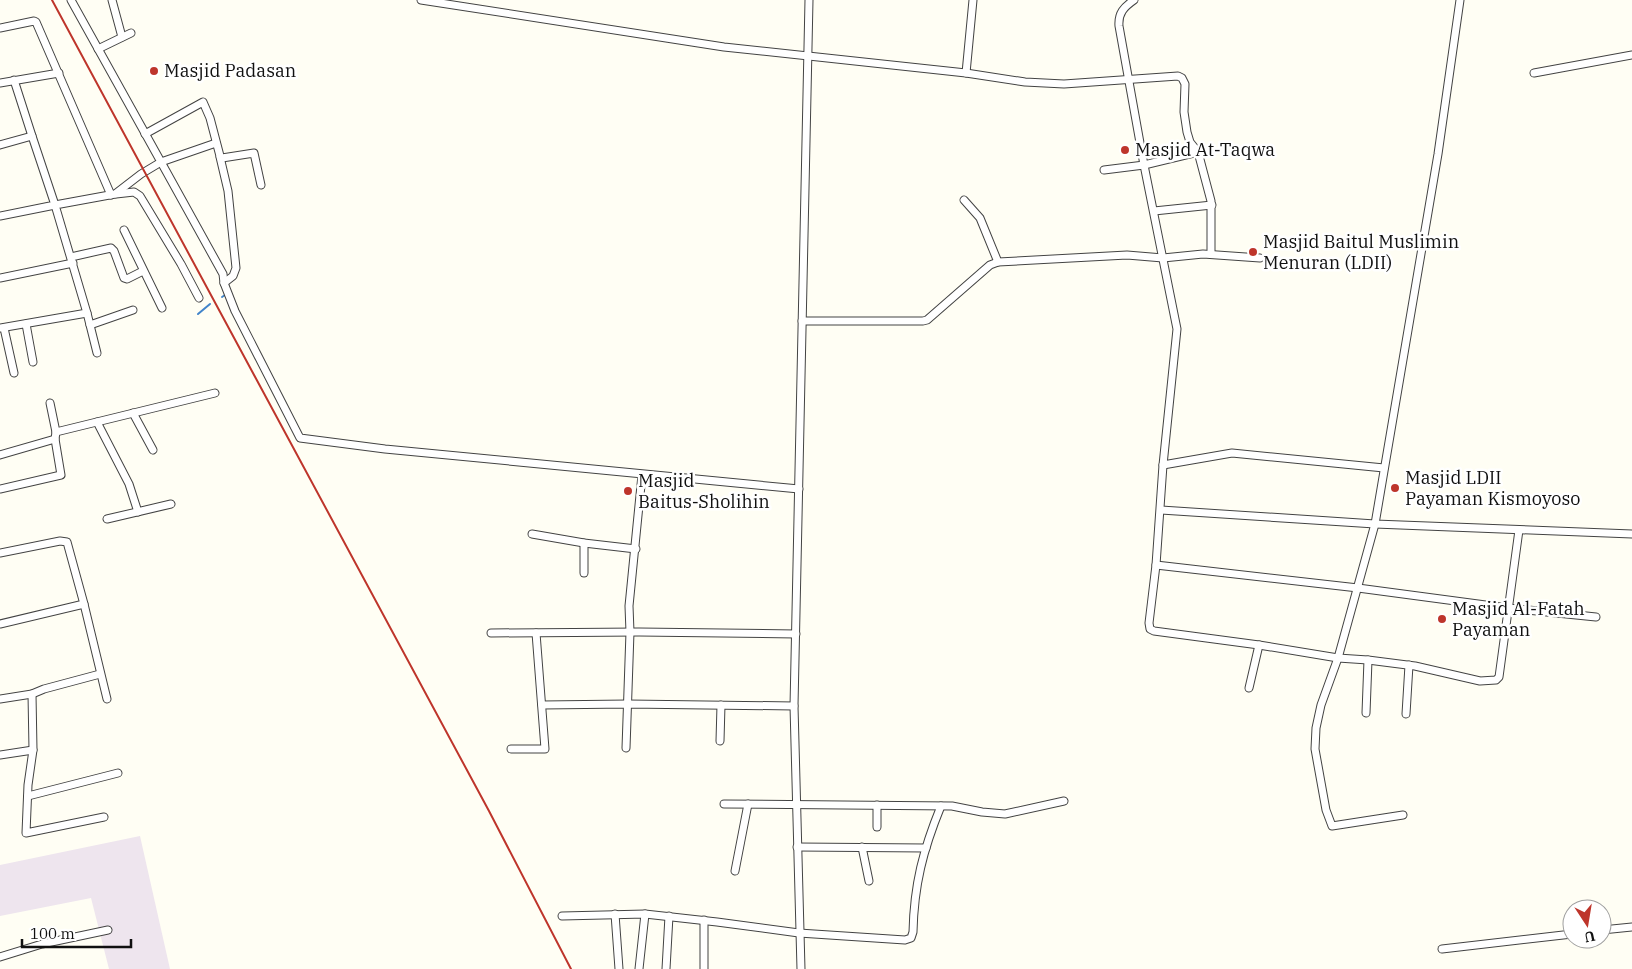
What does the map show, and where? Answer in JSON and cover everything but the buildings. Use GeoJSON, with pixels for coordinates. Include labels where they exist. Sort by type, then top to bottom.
{"type":"FeatureCollection","features":[{"type":"Feature","properties":{"kind":"street"},"geometry":{"type":"LineString","coordinates":[[71,0],[210,249],[223,274],[224,283],[238,318],[300,438],[385,449],[799,489]]}},
{"type":"Feature","properties":{"kind":"street"},"geometry":{"type":"LineString","coordinates":[[112,0],[122,36]]}},
{"type":"Feature","properties":{"kind":"street"},"geometry":{"type":"LineString","coordinates":[[421,0],[724,47],[966,73],[1046,84],[1129,80],[1172,75],[1182,78],[1185,84],[1184,112],[1187,132],[1190,142],[1198,152],[1212,205],[1211,254]]}},
{"type":"Feature","properties":{"kind":"street"},"geometry":{"type":"LineString","coordinates":[[801,969],[794,706],[808,0]]}},
{"type":"Feature","properties":{"kind":"street"},"geometry":{"type":"LineString","coordinates":[[966,73],[973,0]]}},
{"type":"Feature","properties":{"kind":"street"},"geometry":{"type":"LineString","coordinates":[[1134,0],[1123,8],[1118,21],[1144,165],[1177,329],[1163,465],[1150,629],[1338,658],[1409,665],[1480,681],[1496,680],[1499,677],[1519,530]]}},
{"type":"Feature","properties":{"kind":"street"},"geometry":{"type":"LineString","coordinates":[[1403,815],[1332,826],[1321,786],[1315,749],[1316,728],[1321,705],[1338,658],[1375,524],[1438,154],[1460,0]]}},
{"type":"Feature","properties":{"kind":"street"},"geometry":{"type":"LineString","coordinates":[[0,28],[35,21],[113,195]]}},
{"type":"Feature","properties":{"kind":"street"},"geometry":{"type":"LineString","coordinates":[[98,49],[131,33]]}},
{"type":"Feature","properties":{"kind":"street"},"geometry":{"type":"LineString","coordinates":[[1534,73],[1632,55]]}},
{"type":"Feature","properties":{"kind":"street"},"geometry":{"type":"LineString","coordinates":[[0,83],[59,73]]}},
{"type":"Feature","properties":{"kind":"street"},"geometry":{"type":"LineString","coordinates":[[14,80],[56,204],[98,353]]}},
{"type":"Feature","properties":{"kind":"street"},"geometry":{"type":"LineString","coordinates":[[145,134],[203,102],[210,118],[228,192],[236,268],[233,276],[224,283]]}},
{"type":"Feature","properties":{"kind":"street"},"geometry":{"type":"LineString","coordinates":[[0,145],[32,136]]}},
{"type":"Feature","properties":{"kind":"street"},"geometry":{"type":"LineString","coordinates":[[113,195],[161,162],[216,143]]}},
{"type":"Feature","properties":{"kind":"street"},"geometry":{"type":"LineString","coordinates":[[1104,170],[1144,165],[1198,152]]}},
{"type":"Feature","properties":{"kind":"street"},"geometry":{"type":"LineString","coordinates":[[220,157],[254,153],[261,185]]}},
{"type":"Feature","properties":{"kind":"street"},"geometry":{"type":"LineString","coordinates":[[0,216],[56,204],[134,192],[140,196],[199,298]]}},
{"type":"Feature","properties":{"kind":"street"},"geometry":{"type":"LineString","coordinates":[[964,200],[980,218],[998,262]]}},
{"type":"Feature","properties":{"kind":"street"},"geometry":{"type":"LineString","coordinates":[[1154,211],[1212,205]]}},
{"type":"Feature","properties":{"kind":"street"},"geometry":{"type":"LineString","coordinates":[[124,230],[162,308]]}},
{"type":"Feature","properties":{"kind":"street"},"geometry":{"type":"LineString","coordinates":[[0,278],[111,248],[114,250],[124,278],[127,279],[144,271]]}},
{"type":"Feature","properties":{"kind":"street"},"geometry":{"type":"LineString","coordinates":[[802,321],[928,320],[990,264],[998,262],[1111,256],[1162,258],[1211,254],[1260,258]]}},
{"type":"Feature","properties":{"kind":"street"},"geometry":{"type":"LineString","coordinates":[[90,325],[133,310]]}},
{"type":"Feature","properties":{"kind":"street"},"geometry":{"type":"LineString","coordinates":[[14,374],[2,328],[87,313]]}},
{"type":"Feature","properties":{"kind":"street"},"geometry":{"type":"LineString","coordinates":[[26,324],[33,362]]}},
{"type":"Feature","properties":{"kind":"street"},"geometry":{"type":"LineString","coordinates":[[0,455],[97,422],[215,393]]}},
{"type":"Feature","properties":{"kind":"street"},"geometry":{"type":"LineString","coordinates":[[0,489],[61,475],[50,403]]}},
{"type":"Feature","properties":{"kind":"street"},"geometry":{"type":"LineString","coordinates":[[133,413],[154,450]]}},
{"type":"Feature","properties":{"kind":"street"},"geometry":{"type":"LineString","coordinates":[[97,422],[129,484],[138,512]]}},
{"type":"Feature","properties":{"kind":"street"},"geometry":{"type":"LineString","coordinates":[[1163,465],[1232,453],[1384,468]]}},
{"type":"Feature","properties":{"kind":"street"},"geometry":{"type":"LineString","coordinates":[[626,748],[630,632],[629,606],[642,475]]}},
{"type":"Feature","properties":{"kind":"street"},"geometry":{"type":"LineString","coordinates":[[107,519],[170,504]]}},
{"type":"Feature","properties":{"kind":"street"},"geometry":{"type":"LineString","coordinates":[[1160,510],[1375,524],[1632,534]]}},
{"type":"Feature","properties":{"kind":"street"},"geometry":{"type":"LineString","coordinates":[[532,534],[636,549]]}},
{"type":"Feature","properties":{"kind":"street"},"geometry":{"type":"LineString","coordinates":[[0,553],[60,541],[66,542],[84,604],[106,699]]}},
{"type":"Feature","properties":{"kind":"street"},"geometry":{"type":"LineString","coordinates":[[584,543],[584,573]]}},
{"type":"Feature","properties":{"kind":"street"},"geometry":{"type":"LineString","coordinates":[[1156,565],[1596,617]]}},
{"type":"Feature","properties":{"kind":"street"},"geometry":{"type":"LineString","coordinates":[[0,624],[84,604]]}},
{"type":"Feature","properties":{"kind":"street"},"geometry":{"type":"LineString","coordinates":[[491,633],[796,634]]}},
{"type":"Feature","properties":{"kind":"street"},"geometry":{"type":"LineString","coordinates":[[511,749],[545,749],[536,633]]}},
{"type":"Feature","properties":{"kind":"street"},"geometry":{"type":"LineString","coordinates":[[1249,688],[1259,645]]}},
{"type":"Feature","properties":{"kind":"street"},"geometry":{"type":"LineString","coordinates":[[1366,713],[1368,660]]}},
{"type":"Feature","properties":{"kind":"street"},"geometry":{"type":"LineString","coordinates":[[1406,714],[1409,665]]}},
{"type":"Feature","properties":{"kind":"street"},"geometry":{"type":"LineString","coordinates":[[0,699],[32,694],[100,674]]}},
{"type":"Feature","properties":{"kind":"street"},"geometry":{"type":"LineString","coordinates":[[32,694],[33,750],[26,833],[104,817]]}},
{"type":"Feature","properties":{"kind":"street"},"geometry":{"type":"LineString","coordinates":[[542,705],[794,706]]}},
{"type":"Feature","properties":{"kind":"street"},"geometry":{"type":"LineString","coordinates":[[720,741],[721,705]]}},
{"type":"Feature","properties":{"kind":"street"},"geometry":{"type":"LineString","coordinates":[[0,755],[33,750]]}},
{"type":"Feature","properties":{"kind":"street"},"geometry":{"type":"LineString","coordinates":[[28,796],[118,773]]}},
{"type":"Feature","properties":{"kind":"street"},"geometry":{"type":"LineString","coordinates":[[724,804],[952,806],[1005,814],[1064,801]]}},
{"type":"Feature","properties":{"kind":"street"},"geometry":{"type":"LineString","coordinates":[[735,871],[748,804]]}},
{"type":"Feature","properties":{"kind":"street"},"geometry":{"type":"LineString","coordinates":[[877,806],[877,826]]}},
{"type":"Feature","properties":{"kind":"street"},"geometry":{"type":"LineString","coordinates":[[562,916],[645,914],[799,933],[905,940],[911,938],[913,932],[915,892],[926,848],[941,806]]}},
{"type":"Feature","properties":{"kind":"street"},"geometry":{"type":"LineString","coordinates":[[797,847],[926,848]]}},
{"type":"Feature","properties":{"kind":"street"},"geometry":{"type":"LineString","coordinates":[[862,848],[869,881]]}},
{"type":"Feature","properties":{"kind":"street"},"geometry":{"type":"LineString","coordinates":[[615,914],[620,969]]}},
{"type":"Feature","properties":{"kind":"street"},"geometry":{"type":"LineString","coordinates":[[639,969],[645,914]]}},
{"type":"Feature","properties":{"kind":"street"},"geometry":{"type":"LineString","coordinates":[[666,969],[669,916]]}},
{"type":"Feature","properties":{"kind":"street"},"geometry":{"type":"LineString","coordinates":[[704,920],[704,969]]}},
{"type":"Feature","properties":{"kind":"street"},"geometry":{"type":"LineString","coordinates":[[1612,929],[1632,927]]}},
{"type":"Feature","properties":{"kind":"street"},"geometry":{"type":"LineString","coordinates":[[0,957],[42,944],[108,930]]}},
{"type":"Feature","properties":{"kind":"street"},"geometry":{"type":"LineString","coordinates":[[1442,949],[1562,935]]}},
{"type":"Feature","properties":{"kind":"shaded area"},"geometry":{"type":"Polygon","coordinates":[[[140,836],[170,969],[109,969],[91,898],[0,916],[0,865],[140,836]]]}},
{"type":"Feature","properties":{"kind":"waterway"},"geometry":{"type":"LineString","coordinates":[[198,314],[210,304]]}},
{"type":"Feature","properties":{"kind":"railway"},"geometry":{"type":"LineString","coordinates":[[52,0],[489,811],[571,969]]}},
{"type":"Feature","properties":{"kind":"place","name":"Masjid Padasan"},"geometry":{"type":"Point","coordinates":[154,71]}},
{"type":"Feature","properties":{"kind":"place","name":"Masjid At-Taqwa"},"geometry":{"type":"Point","coordinates":[1125,150]}},
{"type":"Feature","properties":{"kind":"place","name":"Masjid Baitul Muslimin Menuran (LDII)"},"geometry":{"type":"Point","coordinates":[1253,252]}},
{"type":"Feature","properties":{"kind":"place","name":"Masjid LDII Payaman Kismoyoso"},"geometry":{"type":"Point","coordinates":[1395,488]}},
{"type":"Feature","properties":{"kind":"place","name":"Masjid Baitus-Sholihin"},"geometry":{"type":"Point","coordinates":[628,491]}},
{"type":"Feature","properties":{"kind":"place","name":"Masjid Al-Fatah Payaman"},"geometry":{"type":"Point","coordinates":[1442,619]}}]}
